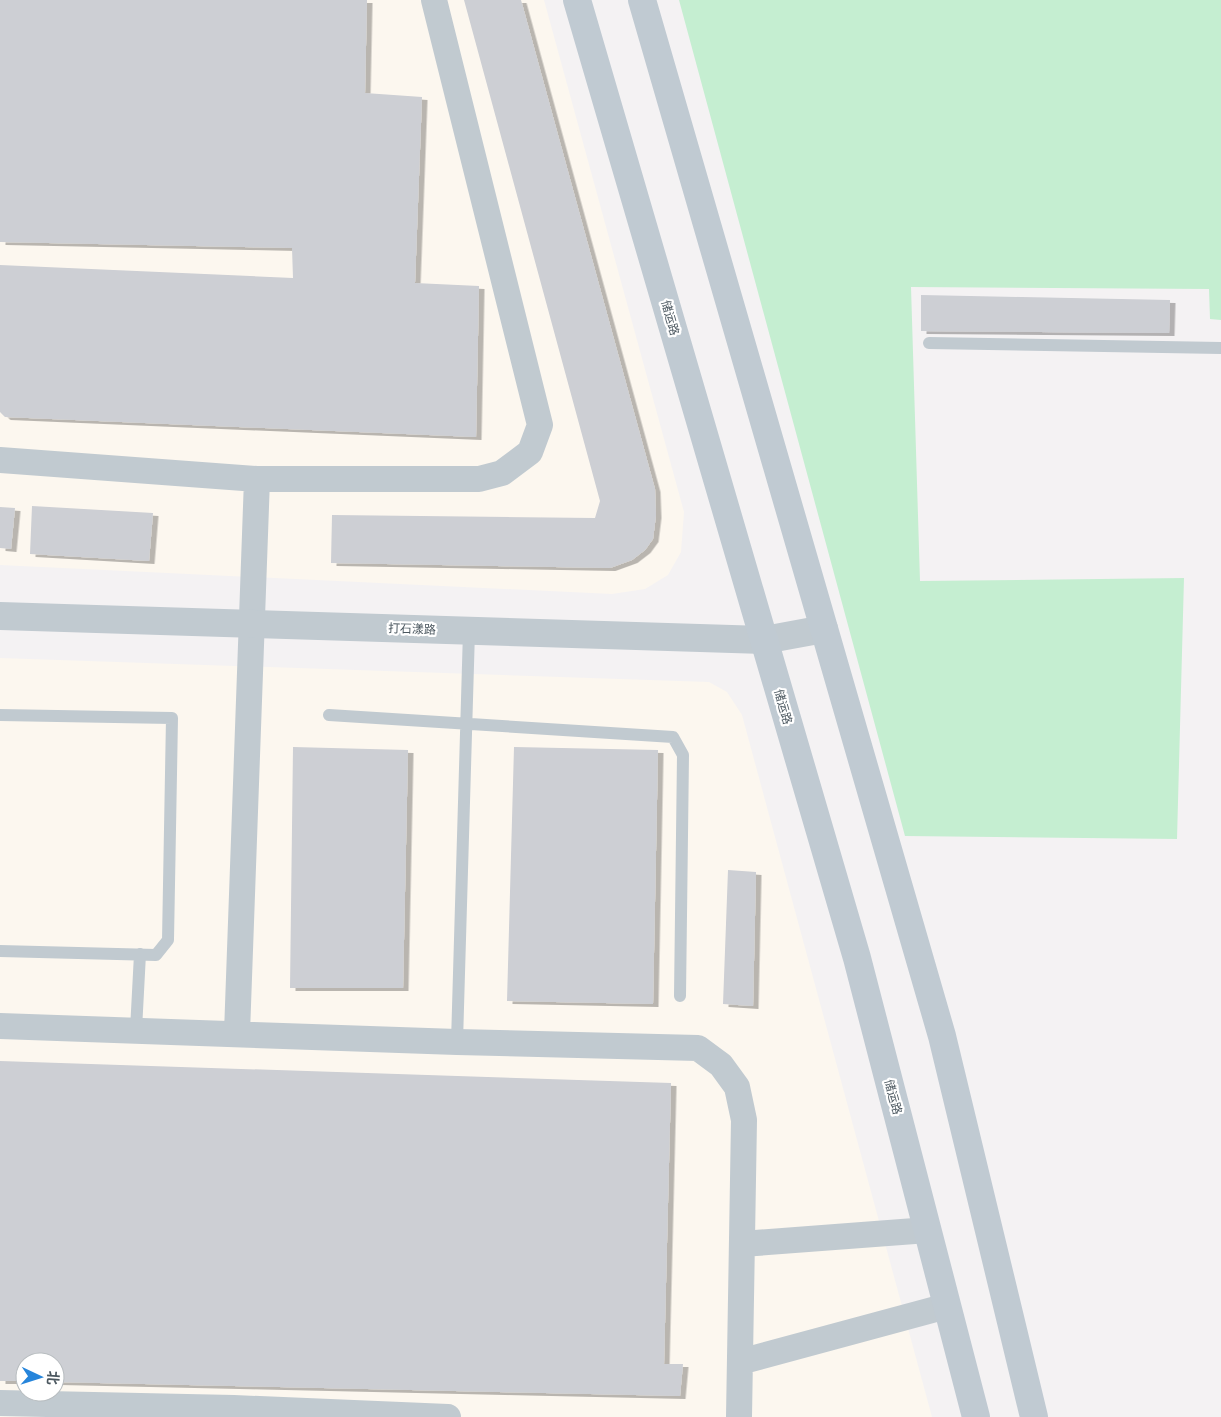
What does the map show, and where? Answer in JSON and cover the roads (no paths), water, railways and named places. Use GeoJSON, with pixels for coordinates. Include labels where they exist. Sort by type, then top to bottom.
{"type":"FeatureCollection","features":[{"type":"Feature","properties":{"kind":"main road","name":"储运路"},"geometry":{"type":"LineString","coordinates":[[578,0],[857,958],[976,1417]]}},
{"type":"Feature","properties":{"kind":"main road"},"geometry":{"type":"LineString","coordinates":[[642,0],[942,1036],[1034,1417]]}},
{"type":"Feature","properties":{"kind":"street"},"geometry":{"type":"LineString","coordinates":[[0,460],[257,479],[479,480],[502,473],[530,452],[540,424],[434,0]]}},
{"type":"Feature","properties":{"kind":"street"},"geometry":{"type":"LineString","coordinates":[[237,1033],[257,479]]}},
{"type":"Feature","properties":{"kind":"street","name":"打石漾路"},"geometry":{"type":"LineString","coordinates":[[0,616],[764,640],[824,629]]}},
{"type":"Feature","properties":{"kind":"street"},"geometry":{"type":"LineString","coordinates":[[0,1026],[458,1042],[698,1048],[722,1065],[737,1087],[744,1120],[739,1417]]}},
{"type":"Feature","properties":{"kind":"street"},"geometry":{"type":"LineString","coordinates":[[742,1244],[928,1230]]}},
{"type":"Feature","properties":{"kind":"street"},"geometry":{"type":"LineString","coordinates":[[740,1362],[947,1306]]}},
{"type":"Feature","properties":{"kind":"street"},"geometry":{"type":"LineString","coordinates":[[0,1403],[234,1413],[448,1417]]}},
{"type":"Feature","properties":{"kind":"lane"},"geometry":{"type":"LineString","coordinates":[[929,343],[1221,348]]}},
{"type":"Feature","properties":{"kind":"lane"},"geometry":{"type":"LineString","coordinates":[[458,1042],[469,631]]}},
{"type":"Feature","properties":{"kind":"lane"},"geometry":{"type":"LineString","coordinates":[[0,715],[172,718],[168,940],[156,955],[0,951]]}},
{"type":"Feature","properties":{"kind":"lane"},"geometry":{"type":"LineString","coordinates":[[329,715],[673,737],[683,755],[680,996]]}},
{"type":"Feature","properties":{"kind":"lane"},"geometry":{"type":"LineString","coordinates":[[136,1030],[140,954]]}}]}
